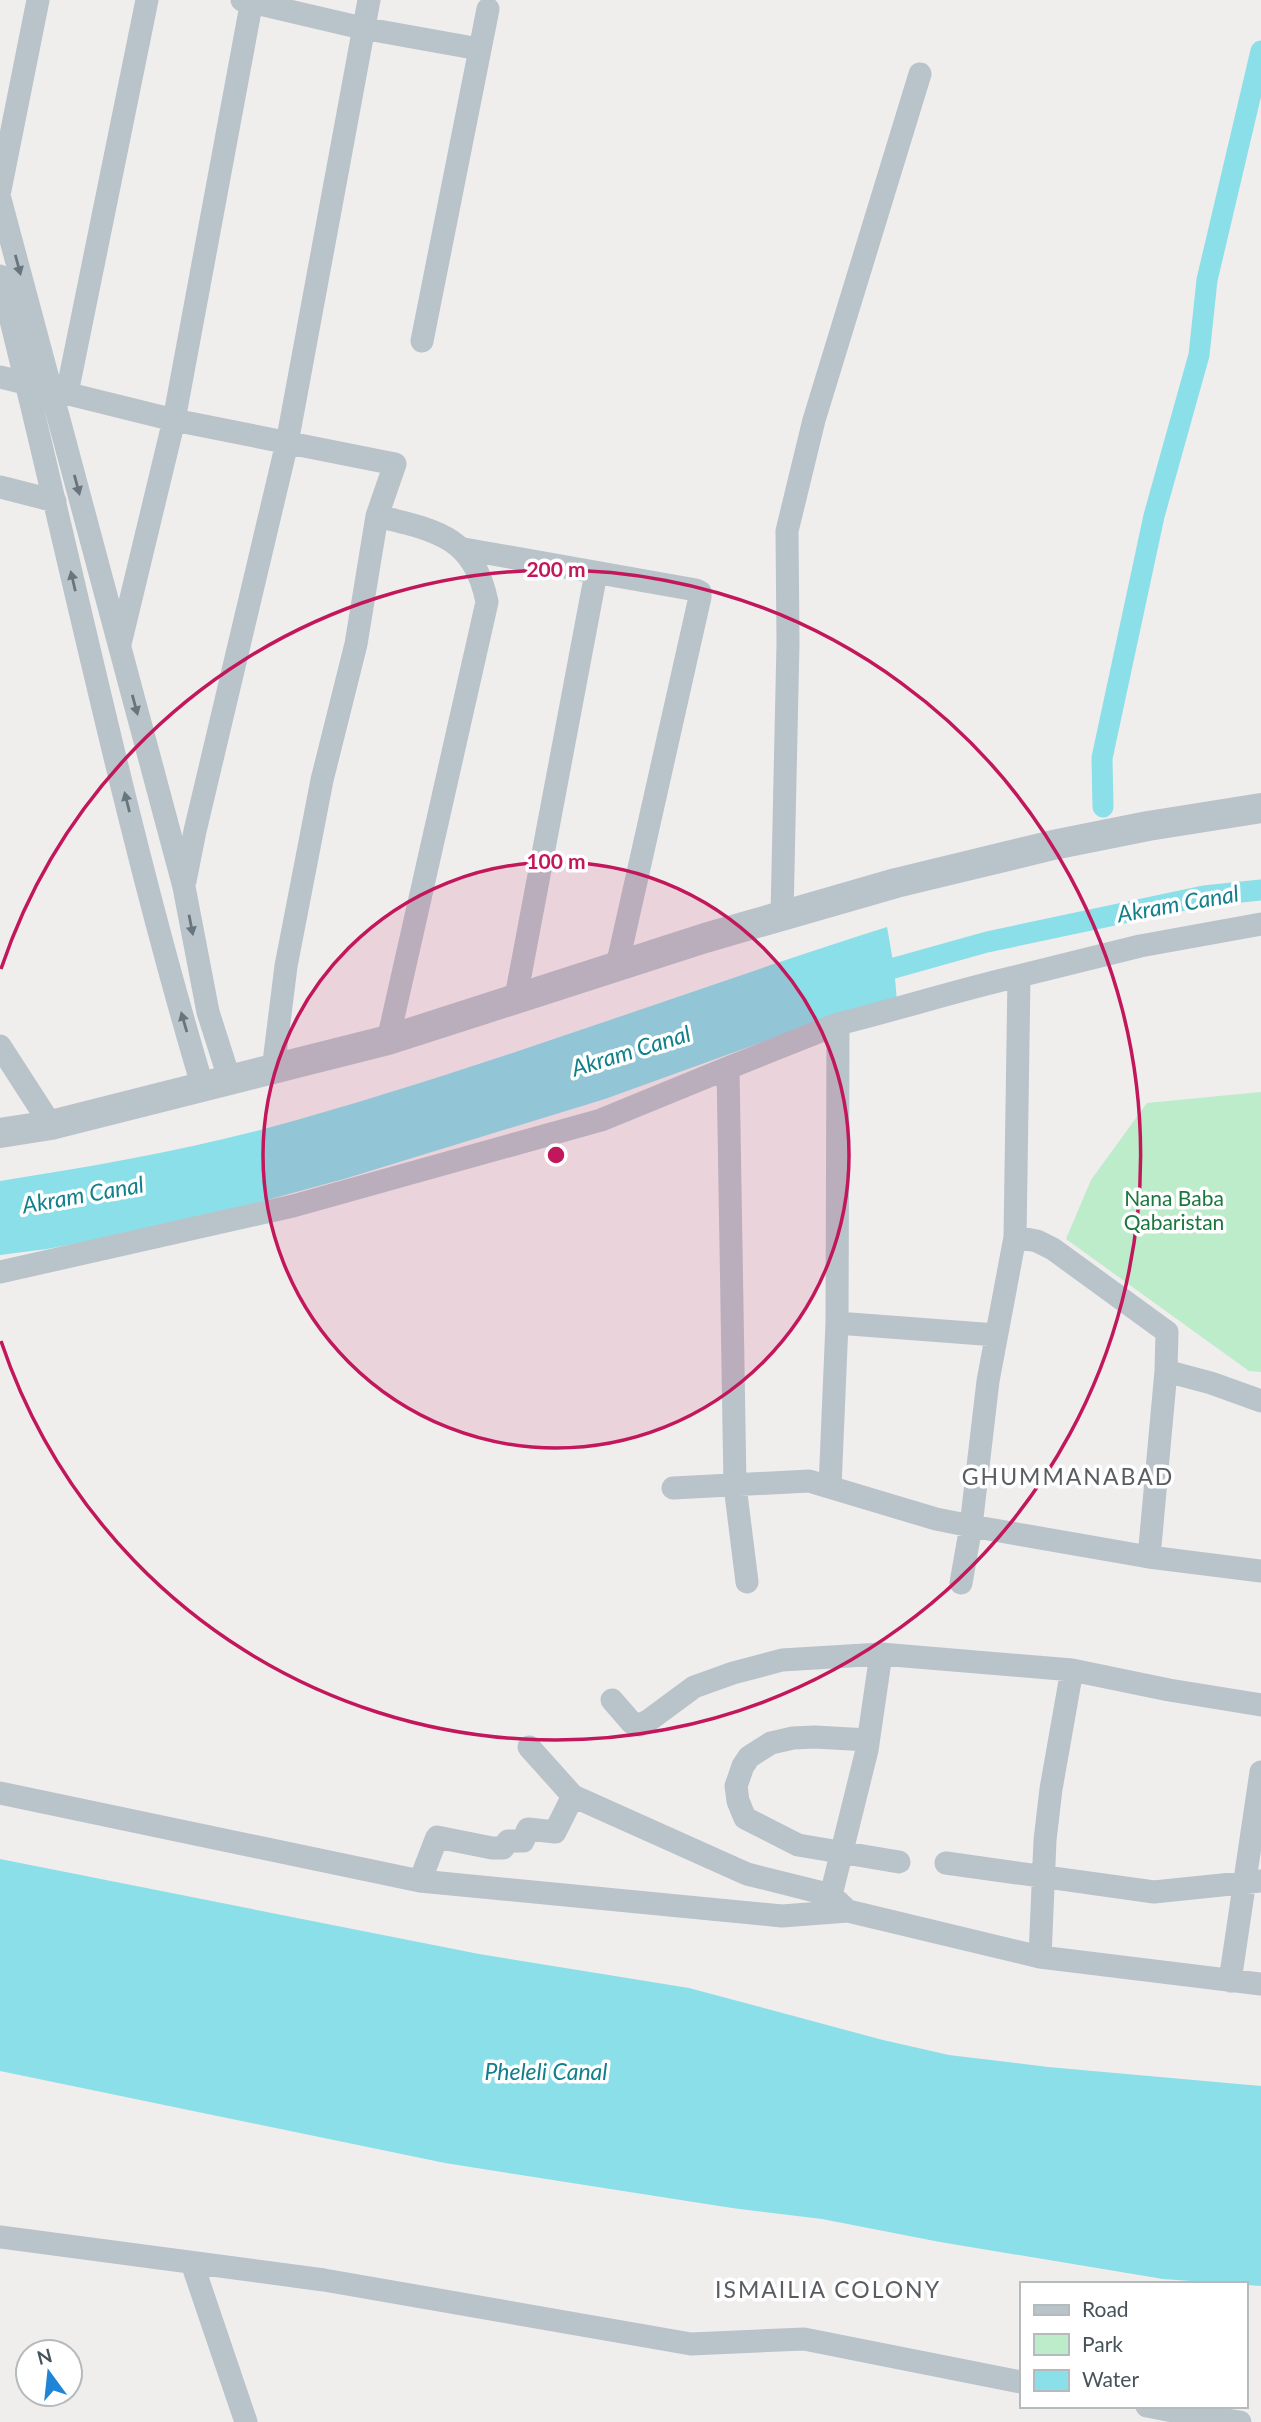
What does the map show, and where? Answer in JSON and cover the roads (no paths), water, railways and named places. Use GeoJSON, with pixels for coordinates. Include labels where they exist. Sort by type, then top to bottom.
{"type":"FeatureCollection","features":[{"type":"Feature","properties":{"kind":"street"},"geometry":{"type":"LineString","coordinates":[[0,190],[38,0]]}},
{"type":"Feature","properties":{"kind":"street"},"geometry":{"type":"LineString","coordinates":[[59,391],[147,0]]}},
{"type":"Feature","properties":{"kind":"street"},"geometry":{"type":"LineString","coordinates":[[184,887],[287,443],[369,0]]}},
{"type":"Feature","properties":{"kind":"street"},"geometry":{"type":"LineString","coordinates":[[119,647],[174,420],[248,1],[362,28],[479,49]]}},
{"type":"Feature","properties":{"kind":"street"},"geometry":{"type":"LineString","coordinates":[[422,341],[488,9]]}},
{"type":"Feature","properties":{"kind":"street"},"geometry":{"type":"LineString","coordinates":[[782,915],[788,643],[787,531],[814,420],[920,74]]}},
{"type":"Feature","properties":{"kind":"street"},"geometry":{"type":"LineString","coordinates":[[0,199],[59,391],[119,647],[184,887],[208,1012],[217,1084]]}},
{"type":"Feature","properties":{"kind":"street"},"geometry":{"type":"LineString","coordinates":[[0,276],[102,708],[183,1018],[217,1084]]}},
{"type":"Feature","properties":{"kind":"street"},"geometry":{"type":"LineString","coordinates":[[0,377],[174,420],[395,464],[377,516],[356,644],[322,780],[286,966],[273,1070]]}},
{"type":"Feature","properties":{"kind":"street"},"geometry":{"type":"LineString","coordinates":[[0,487],[55,501]]}},
{"type":"Feature","properties":{"kind":"street"},"geometry":{"type":"LineString","coordinates":[[377,516],[427,528],[464,549],[696,590],[700,593],[617,966]]}},
{"type":"Feature","properties":{"kind":"street"},"geometry":{"type":"LineString","coordinates":[[388,1040],[487,602],[482,579],[464,549]]}},
{"type":"Feature","properties":{"kind":"street"},"geometry":{"type":"LineString","coordinates":[[516,998],[596,573]]}},
{"type":"Feature","properties":{"kind":"street"},"geometry":{"type":"LineString","coordinates":[[0,1133],[51,1125],[388,1040],[782,915],[896,883],[1053,845],[1261,808]]}},
{"type":"Feature","properties":{"kind":"street"},"geometry":{"type":"LineString","coordinates":[[0,1272],[293,1206],[587,1124],[838,1024],[1140,946],[1261,924]]}},
{"type":"Feature","properties":{"kind":"street"},"geometry":{"type":"LineString","coordinates":[[961,1583],[971,1526],[988,1381],[1015,1237],[1018,976]]}},
{"type":"Feature","properties":{"kind":"street"},"geometry":{"type":"LineString","coordinates":[[831,1487],[837,1323],[838,1024]]}},
{"type":"Feature","properties":{"kind":"street"},"geometry":{"type":"LineString","coordinates":[[0,1046],[51,1125]]}},
{"type":"Feature","properties":{"kind":"street"},"geometry":{"type":"LineString","coordinates":[[728,1068],[735,1486],[747,1582]]}},
{"type":"Feature","properties":{"kind":"street"},"geometry":{"type":"LineString","coordinates":[[1015,1237],[1037,1241],[1053,1249],[1167,1332],[1166,1371],[1149,1557]]}},
{"type":"Feature","properties":{"kind":"street"},"geometry":{"type":"LineString","coordinates":[[837,1323],[996,1335]]}},
{"type":"Feature","properties":{"kind":"street"},"geometry":{"type":"LineString","coordinates":[[1166,1371],[1211,1382],[1261,1401]]}},
{"type":"Feature","properties":{"kind":"street"},"geometry":{"type":"LineString","coordinates":[[673,1488],[809,1481],[936,1519],[971,1526],[1149,1557],[1261,1571]]}},
{"type":"Feature","properties":{"kind":"street"},"geometry":{"type":"LineString","coordinates":[[839,1903],[843,1852],[868,1740],[881,1654]]}},
{"type":"Feature","properties":{"kind":"street"},"geometry":{"type":"LineString","coordinates":[[612,1700],[632,1723],[639,1725],[694,1687],[733,1673],[782,1660],[881,1654],[1072,1670],[1261,1705]]}},
{"type":"Feature","properties":{"kind":"street"},"geometry":{"type":"LineString","coordinates":[[1040,1957],[1045,1840],[1072,1670]]}},
{"type":"Feature","properties":{"kind":"street"},"geometry":{"type":"LineString","coordinates":[[868,1740],[815,1737],[771,1743],[749,1757],[736,1786],[738,1801],[745,1818],[798,1844],[899,1862]]}},
{"type":"Feature","properties":{"kind":"street"},"geometry":{"type":"LineString","coordinates":[[529,1747],[573,1796],[747,1874],[839,1903],[1040,1957],[1261,1984]]}},
{"type":"Feature","properties":{"kind":"street"},"geometry":{"type":"LineString","coordinates":[[1230,1981],[1252,1881],[1261,1772]]}},
{"type":"Feature","properties":{"kind":"street"},"geometry":{"type":"LineString","coordinates":[[0,1793],[420,1881],[782,1916],[839,1903]]}},
{"type":"Feature","properties":{"kind":"street"},"geometry":{"type":"LineString","coordinates":[[420,1881],[437,1837],[492,1849],[503,1848],[508,1841],[523,1841],[527,1829],[555,1832],[573,1796]]}},
{"type":"Feature","properties":{"kind":"street"},"geometry":{"type":"LineString","coordinates":[[946,1863],[1154,1892],[1252,1881]]}},
{"type":"Feature","properties":{"kind":"street"},"geometry":{"type":"LineString","coordinates":[[0,2237],[324,2280],[691,2344],[804,2339],[1020,2382]]}},
{"type":"Feature","properties":{"kind":"street"},"geometry":{"type":"LineString","coordinates":[[192,2263],[246,2422]]}},
{"type":"Feature","properties":{"kind":"street"},"geometry":{"type":"LineString","coordinates":[[1154,2408],[1191,2419],[1240,2422]]}},
{"type":"Feature","properties":{"kind":"water"},"geometry":{"type":"Polygon","coordinates":[[[887,927],[897,1001],[793,1031],[605,1099],[344,1179],[175,1225],[0,1255],[0,1181],[199,1145],[343,1107],[887,927]]]}},
{"type":"Feature","properties":{"kind":"water","name":"Pheleli Canal"},"geometry":{"type":"Polygon","coordinates":[[[0,1859],[479,1954],[689,1988],[949,2055],[1048,2067],[1261,2086],[1261,2286],[1247,2285],[1247,2282],[1163,2279],[940,2242],[822,2219],[732,2208],[445,2163],[0,2071],[0,1859]]]}},
{"type":"Feature","properties":{"kind":"waterway"},"geometry":{"type":"LineString","coordinates":[[1103,807],[1102,758],[1154,516],[1199,355],[1207,280],[1261,51]]}},
{"type":"Feature","properties":{"kind":"waterway","name":"Akram Canal"},"geometry":{"type":"LineString","coordinates":[[869,975],[987,942],[1204,896],[1261,890]]}},
{"type":"Feature","properties":{"kind":"district","name":"GHUMMANABAD"},"geometry":{"type":"Point","coordinates":[1068,1477]}},
{"type":"Feature","properties":{"kind":"district","name":"ISMAILIA COLONY"},"geometry":{"type":"Point","coordinates":[828,2290]}},
{"type":"Feature","properties":{"kind":"park label","name":"Nana Baba Qabaristan"},"geometry":{"type":"Point","coordinates":[1174,1211]}}]}
